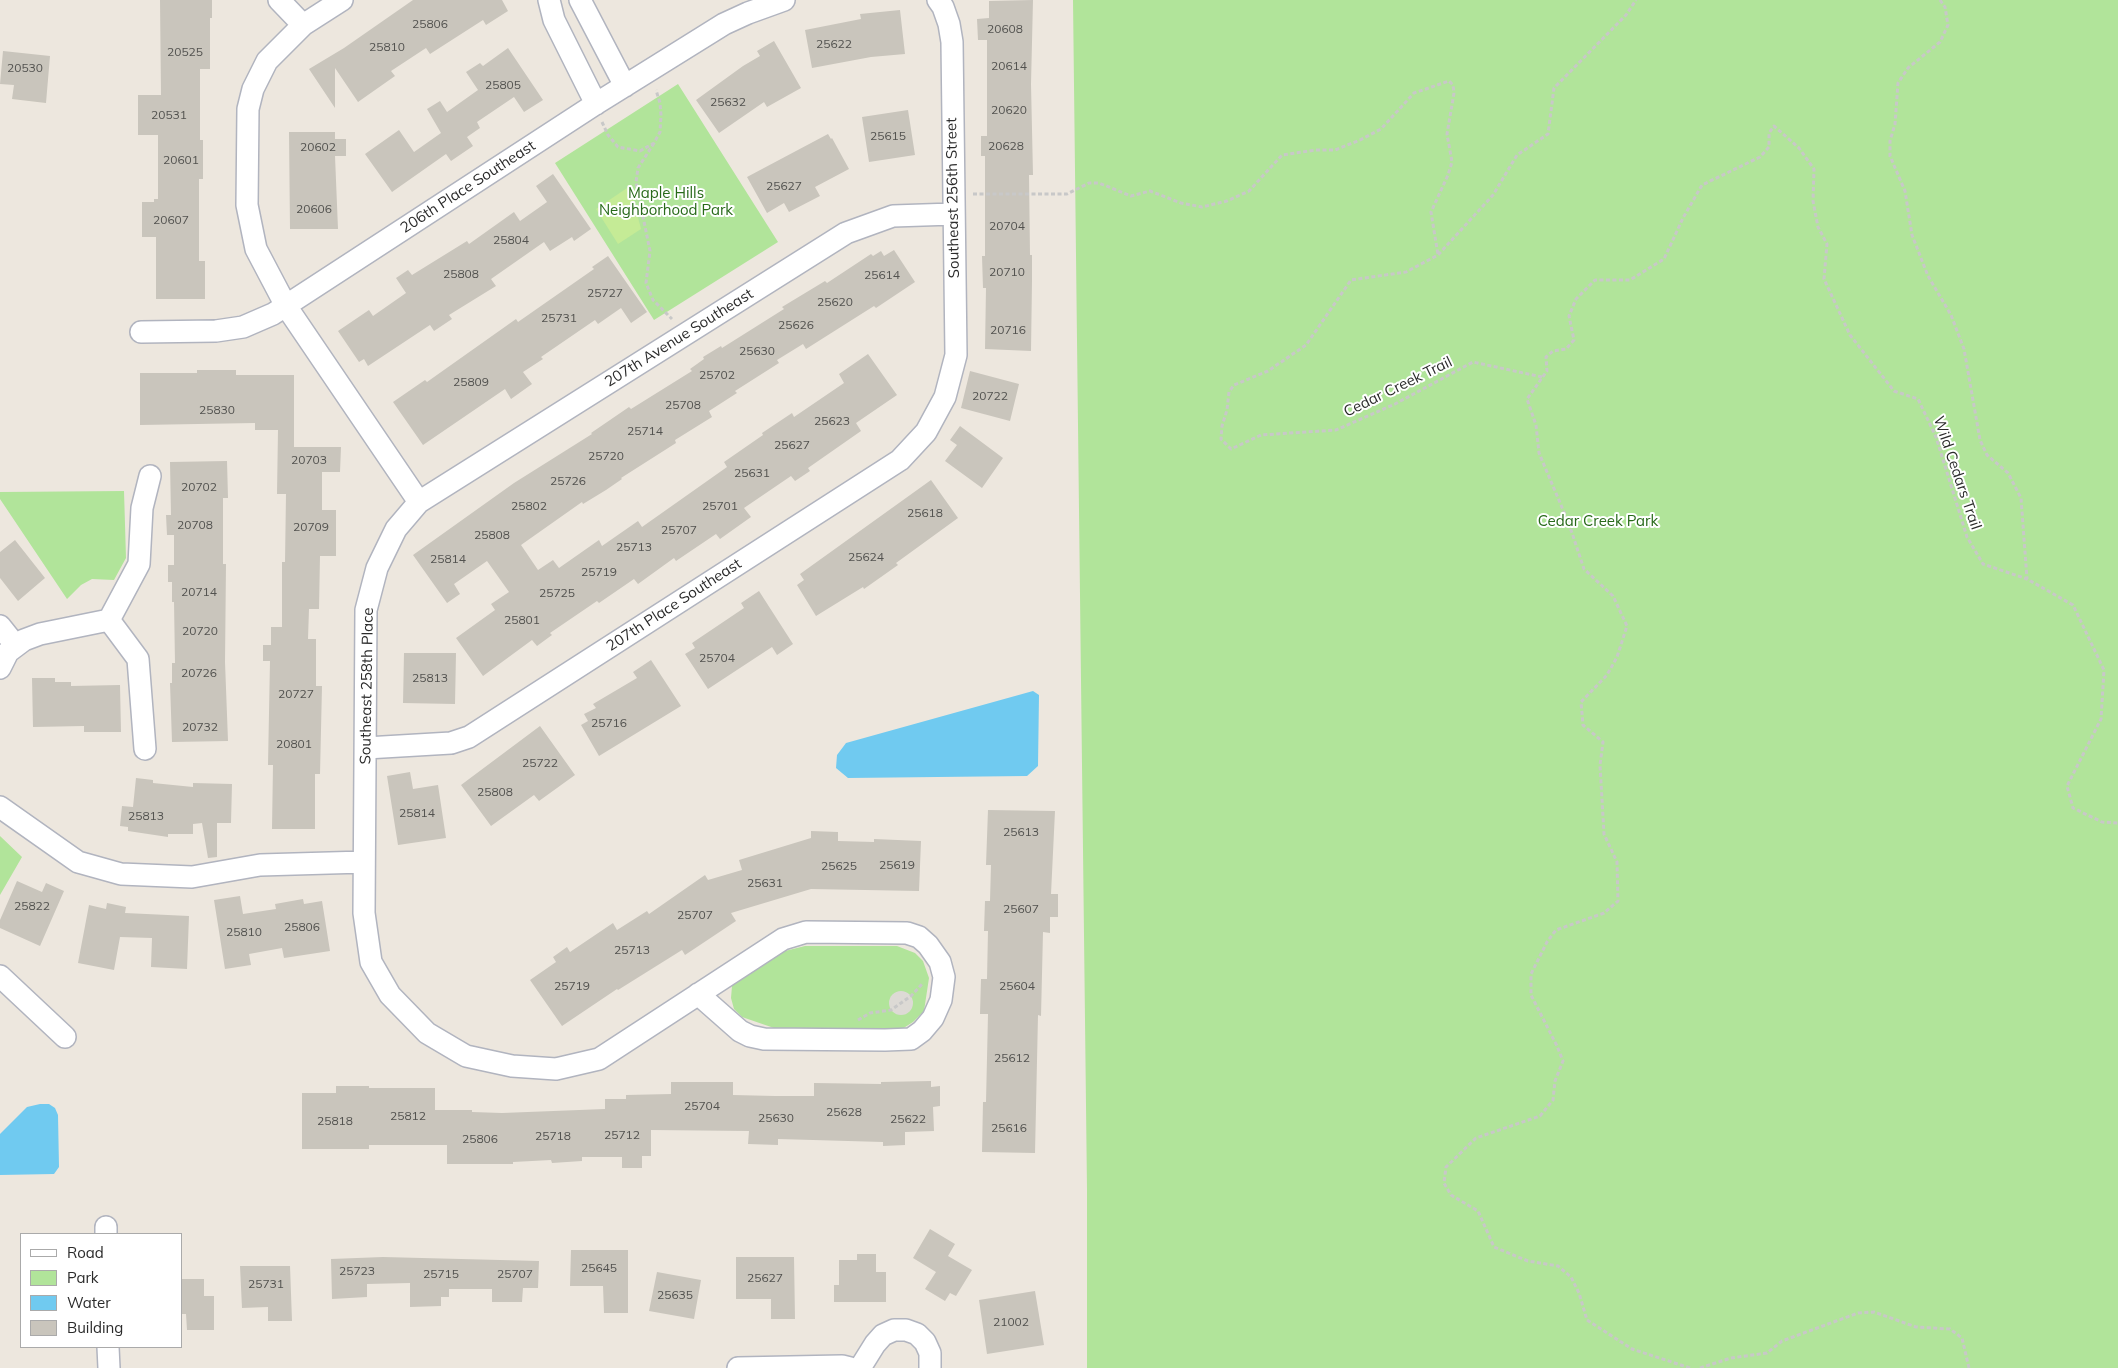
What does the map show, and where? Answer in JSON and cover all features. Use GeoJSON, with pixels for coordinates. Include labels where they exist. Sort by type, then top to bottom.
{"type":"FeatureCollection","features":[{"type":"Feature","properties":{"kind":"street"},"geometry":{"type":"LineString","coordinates":[[279,0],[302,25]]}},
{"type":"Feature","properties":{"kind":"street"},"geometry":{"type":"LineString","coordinates":[[342,0],[302,25],[267,61],[253,89],[248,108],[246,205],[256,249],[286,306],[418,502]]}},
{"type":"Feature","properties":{"kind":"street"},"geometry":{"type":"LineString","coordinates":[[549,0],[554,20],[595,104]]}},
{"type":"Feature","properties":{"kind":"street"},"geometry":{"type":"LineString","coordinates":[[580,0],[625,86]]}},
{"type":"Feature","properties":{"kind":"street","name":"206th Place Southeast"},"geometry":{"type":"LineString","coordinates":[[141,332],[216,331],[243,327],[273,314],[595,104],[724,24],[746,6],[784,0]]}},
{"type":"Feature","properties":{"kind":"street","name":"Southeast 256th Street"},"geometry":{"type":"LineString","coordinates":[[938,0],[943,7],[949,24],[952,42],[956,355],[945,397]]}},
{"type":"Feature","properties":{"kind":"street","name":"207th Avenue Southeast"},"geometry":{"type":"LineString","coordinates":[[418,502],[846,233],[893,216],[953,204]]}},
{"type":"Feature","properties":{"kind":"street","name":"207th Place Southeast"},"geometry":{"type":"LineString","coordinates":[[366,748],[451,743],[469,737],[900,460],[926,432],[945,397]]}},
{"type":"Feature","properties":{"kind":"street"},"geometry":{"type":"LineString","coordinates":[[109,620],[139,564],[142,508],[150,476]]}},
{"type":"Feature","properties":{"kind":"street","name":"Southeast 258th Place"},"geometry":{"type":"LineString","coordinates":[[418,502],[396,529],[377,568],[366,610],[364,914],[371,962],[390,995],[427,1033],[466,1056],[512,1066],[556,1069],[598,1059],[782,939],[806,932],[907,933],[919,937],[928,945],[940,962],[944,977]]}},
{"type":"Feature","properties":{"kind":"street"},"geometry":{"type":"LineString","coordinates":[[0,668],[8,652],[40,634],[109,620]]}},
{"type":"Feature","properties":{"kind":"street"},"geometry":{"type":"LineString","coordinates":[[109,620],[138,659],[145,749]]}},
{"type":"Feature","properties":{"kind":"street"},"geometry":{"type":"LineString","coordinates":[[0,626],[16,646]]}},
{"type":"Feature","properties":{"kind":"street"},"geometry":{"type":"LineString","coordinates":[[0,807],[78,862],[121,874],[192,877],[260,864],[364,862]]}},
{"type":"Feature","properties":{"kind":"street"},"geometry":{"type":"LineString","coordinates":[[0,976],[65,1037]]}},
{"type":"Feature","properties":{"kind":"street"},"geometry":{"type":"LineString","coordinates":[[698,994],[740,1031],[750,1036],[764,1039],[911,1039],[922,1031],[933,1018],[941,1000],[944,977]]}},
{"type":"Feature","properties":{"kind":"street"},"geometry":{"type":"LineString","coordinates":[[860,1368],[875,1344],[883,1336],[894,1330],[906,1330],[917,1334],[925,1342],[930,1353],[930,1368]]}},
{"type":"Feature","properties":{"kind":"street"},"geometry":{"type":"LineString","coordinates":[[108,1348],[109,1368]]}},
{"type":"Feature","properties":{"kind":"street"},"geometry":{"type":"LineString","coordinates":[[738,1368],[842,1366],[850,1368]]}},
{"type":"Feature","properties":{"kind":"path","name":"Cedar Creek Trail"},"geometry":{"type":"LineString","coordinates":[[1542,377],[1473,362],[1395,404],[1336,430],[1261,435],[1231,448],[1221,439],[1229,392],[1234,385],[1268,371],[1306,345],[1351,280],[1406,272],[1438,255],[1492,195],[1517,155],[1548,134],[1554,88],[1626,15],[1636,0]]}},
{"type":"Feature","properties":{"kind":"path"},"geometry":{"type":"LineString","coordinates":[[1940,0],[1945,8],[1948,25],[1940,42],[1908,68],[1898,83],[1895,124],[1890,141],[1890,156],[1905,191],[1912,235],[1928,276],[1951,315],[1964,349],[1980,440],[1987,455],[2008,473],[2022,498],[2028,578]]}},
{"type":"Feature","properties":{"kind":"path"},"geometry":{"type":"LineString","coordinates":[[650,70],[660,103],[660,132],[638,168],[636,182],[650,251],[646,283],[653,300],[686,333]]}},
{"type":"Feature","properties":{"kind":"path"},"geometry":{"type":"LineString","coordinates":[[953,204],[1068,194],[1089,183],[1099,183],[1131,196],[1150,191],[1181,203],[1202,207],[1227,202],[1250,190],[1282,156],[1316,150],[1335,150],[1360,140],[1380,129],[1414,93],[1449,80],[1453,85],[1454,93],[1447,134],[1452,162],[1431,212],[1438,255]]}},
{"type":"Feature","properties":{"kind":"path"},"geometry":{"type":"LineString","coordinates":[[595,104],[608,135],[618,147],[640,151],[654,143]]}},
{"type":"Feature","properties":{"kind":"path","name":"Wild Cedars Trail"},"geometry":{"type":"LineString","coordinates":[[1690,1368],[1632,1349],[1587,1320],[1579,1293],[1571,1277],[1558,1266],[1528,1261],[1494,1247],[1478,1211],[1451,1195],[1444,1183],[1446,1167],[1476,1138],[1540,1116],[1553,1100],[1554,1081],[1562,1061],[1557,1046],[1531,995],[1531,974],[1547,942],[1556,930],[1604,913],[1618,901],[1616,862],[1604,834],[1600,765],[1603,742],[1583,725],[1581,702],[1607,675],[1616,657],[1627,626],[1612,596],[1584,569],[1569,524],[1539,453],[1536,425],[1527,399],[1547,371],[1546,357],[1553,351],[1566,349],[1574,340],[1569,316],[1576,299],[1595,280],[1630,280],[1664,259],[1683,218],[1702,185],[1760,158],[1769,147],[1769,133],[1774,126],[1798,148],[1814,169],[1813,200],[1818,227],[1827,244],[1824,279],[1850,335],[1894,391],[1918,399],[1936,437],[1967,537],[1983,564],[2028,578],[2073,605],[2104,670],[2100,719],[2067,786],[2073,808],[2102,822],[2118,823]]}},
{"type":"Feature","properties":{"kind":"path"},"geometry":{"type":"LineString","coordinates":[[843,1040],[864,1015],[891,1010],[911,996],[920,986],[944,977]]}},
{"type":"Feature","properties":{"kind":"path"},"geometry":{"type":"LineString","coordinates":[[1700,1368],[1731,1358],[1767,1353],[1782,1341],[1858,1313],[1874,1312],[1916,1328],[1950,1329],[1962,1338],[1969,1368]]}},
{"type":"Feature","properties":{"kind":"green space","name":"Cedar Creek Park"},"geometry":{"type":"Polygon","coordinates":[[[1073,0],[2118,0],[2118,1368],[1087,1368],[1087,1189],[1073,0]]]}},
{"type":"Feature","properties":{"kind":"green space","name":"Maple Hills Neighborhood Park"},"geometry":{"type":"Polygon","coordinates":[[[678,84],[778,242],[654,320],[555,163],[678,84]]]}},
{"type":"Feature","properties":{"kind":"green space"},"geometry":{"type":"Polygon","coordinates":[[[630,186],[641,229],[618,244],[596,209],[630,186]]]}},
{"type":"Feature","properties":{"kind":"green space"},"geometry":{"type":"Polygon","coordinates":[[[124,491],[126,558],[114,580],[92,579],[81,585],[67,599],[0,499],[0,492],[124,491]]]}},
{"type":"Feature","properties":{"kind":"green space"},"geometry":{"type":"Polygon","coordinates":[[[0,836],[22,857],[0,895],[0,836]]]}},
{"type":"Feature","properties":{"kind":"green space"},"geometry":{"type":"Polygon","coordinates":[[[805,946],[897,946],[915,953],[923,961],[929,978],[924,1011],[913,1022],[902,1029],[774,1028],[742,1017],[734,1009],[731,998],[732,986],[741,975],[785,951],[805,946]]]}},
{"type":"Feature","properties":{"kind":"shaded area"},"geometry":{"type":"Polygon","coordinates":[[[901,991],[910,994],[913,1003],[910,1012],[901,1015],[892,1012],[889,1003],[892,994],[901,991]]]}},
{"type":"Feature","properties":{"kind":"water"},"geometry":{"type":"Polygon","coordinates":[[[1033,691],[1039,695],[1038,766],[1027,776],[848,778],[836,768],[837,755],[846,743],[1033,691]]]}},
{"type":"Feature","properties":{"kind":"water"},"geometry":{"type":"Polygon","coordinates":[[[49,1104],[55,1108],[58,1115],[59,1167],[54,1174],[0,1175],[0,1134],[27,1107],[49,1104]]]}},
{"type":"Feature","properties":{"kind":"building"},"geometry":{"type":"Polygon","coordinates":[[[160,0],[212,0],[210,69],[200,69],[200,140],[203,140],[203,179],[199,179],[199,261],[205,261],[205,299],[156,299],[156,237],[142,237],[142,202],[154,202],[154,199],[158,199],[158,135],[138,135],[138,95],[161,95],[160,0]]]}},
{"type":"Feature","properties":{"kind":"building"},"geometry":{"type":"Polygon","coordinates":[[[413,0],[502,0],[508,11],[486,25],[483,20],[430,54],[426,48],[391,71],[395,76],[358,102],[335,68],[335,108],[309,69],[344,48],[413,0]]]}},
{"type":"Feature","properties":{"kind":"building"},"geometry":{"type":"Polygon","coordinates":[[[1033,0],[1031,84],[1033,175],[1029,175],[1030,255],[1032,255],[1031,351],[985,349],[986,288],[983,288],[982,256],[985,256],[985,156],[981,156],[981,136],[987,136],[987,40],[978,40],[977,19],[989,18],[989,1],[1033,0]]]}},
{"type":"Feature","properties":{"kind":"building"},"geometry":{"type":"Polygon","coordinates":[[[900,10],[905,54],[871,57],[812,68],[805,30],[861,19],[860,14],[900,10]]]}},
{"type":"Feature","properties":{"kind":"building"},"geometry":{"type":"Polygon","coordinates":[[[774,41],[801,88],[767,107],[764,102],[719,133],[696,100],[760,56],[757,51],[774,41]]]}},
{"type":"Feature","properties":{"kind":"building"},"geometry":{"type":"Polygon","coordinates":[[[508,48],[543,100],[524,112],[514,97],[477,122],[480,128],[467,137],[473,146],[451,161],[446,154],[392,192],[365,154],[399,130],[414,152],[441,133],[427,109],[440,101],[447,112],[478,90],[466,72],[480,63],[483,66],[508,48]]]}},
{"type":"Feature","properties":{"kind":"building"},"geometry":{"type":"Polygon","coordinates":[[[3,51],[50,56],[46,103],[12,99],[14,85],[0,84],[3,51]]]}},
{"type":"Feature","properties":{"kind":"building"},"geometry":{"type":"Polygon","coordinates":[[[908,110],[915,155],[869,162],[862,117],[908,110]]]}},
{"type":"Feature","properties":{"kind":"building"},"geometry":{"type":"Polygon","coordinates":[[[289,132],[335,132],[335,139],[346,139],[346,156],[335,156],[338,229],[290,229],[289,132]]]}},
{"type":"Feature","properties":{"kind":"building"},"geometry":{"type":"Polygon","coordinates":[[[828,134],[849,169],[815,187],[820,196],[789,212],[784,203],[767,213],[747,177],[828,134]]]}},
{"type":"Feature","properties":{"kind":"building"},"geometry":{"type":"Polygon","coordinates":[[[553,174],[591,229],[574,241],[572,237],[550,251],[544,242],[491,279],[496,286],[449,315],[452,319],[434,331],[430,325],[368,366],[364,359],[359,362],[338,331],[369,310],[373,316],[406,293],[396,278],[408,270],[412,275],[467,241],[469,244],[514,212],[520,221],[547,202],[536,186],[553,174]]]}},
{"type":"Feature","properties":{"kind":"building"},"geometry":{"type":"Polygon","coordinates":[[[894,250],[915,282],[876,308],[874,306],[806,349],[803,344],[777,360],[779,363],[735,391],[737,393],[709,411],[712,417],[675,440],[676,443],[621,478],[606,490],[583,504],[582,502],[521,545],[538,570],[553,560],[559,568],[599,540],[602,546],[638,521],[642,527],[727,467],[724,462],[763,435],[762,433],[792,413],[794,417],[844,383],[839,374],[868,354],[897,395],[856,423],[861,431],[808,468],[810,471],[795,481],[791,476],[744,508],[751,517],[720,539],[716,534],[676,561],[674,558],[638,584],[634,579],[599,603],[597,601],[550,633],[552,635],[537,646],[532,640],[483,676],[456,638],[495,610],[491,604],[509,592],[487,561],[454,584],[460,594],[447,603],[413,555],[514,483],[592,434],[629,407],[631,409],[692,371],[690,369],[704,359],[703,357],[721,346],[722,348],[784,309],[782,307],[825,281],[827,283],[871,254],[873,256],[881,251],[884,256],[894,250]]]}},
{"type":"Feature","properties":{"kind":"building"},"geometry":{"type":"Polygon","coordinates":[[[608,256],[647,312],[631,323],[621,308],[598,324],[595,320],[541,357],[543,359],[523,372],[532,384],[511,399],[505,389],[423,445],[393,402],[425,380],[427,382],[516,319],[518,322],[594,269],[592,267],[608,256]]]}},
{"type":"Feature","properties":{"kind":"building"},"geometry":{"type":"Polygon","coordinates":[[[197,370],[236,370],[236,375],[294,375],[294,447],[341,447],[340,472],[322,472],[322,510],[336,510],[336,556],[320,556],[319,609],[309,609],[308,639],[316,639],[316,686],[322,686],[320,774],[315,774],[315,829],[272,829],[273,765],[268,765],[270,661],[263,661],[263,645],[271,645],[271,627],[282,627],[282,562],[285,562],[286,494],[277,494],[278,430],[255,430],[255,423],[140,425],[140,373],[197,373],[197,370]]]}},
{"type":"Feature","properties":{"kind":"building"},"geometry":{"type":"Polygon","coordinates":[[[970,371],[1019,384],[1010,421],[961,408],[970,371]]]}},
{"type":"Feature","properties":{"kind":"building"},"geometry":{"type":"Polygon","coordinates":[[[960,426],[1003,458],[982,488],[945,461],[957,445],[950,440],[960,426]]]}},
{"type":"Feature","properties":{"kind":"building"},"geometry":{"type":"Polygon","coordinates":[[[227,461],[228,498],[223,498],[223,564],[226,564],[225,662],[228,741],[172,742],[170,683],[172,683],[172,663],[175,663],[174,602],[172,602],[172,582],[168,582],[168,565],[174,565],[174,535],[167,535],[166,515],[171,515],[170,462],[227,461]]]}},
{"type":"Feature","properties":{"kind":"building"},"geometry":{"type":"Polygon","coordinates":[[[931,480],[958,518],[864,589],[863,587],[816,616],[797,585],[804,580],[800,574],[931,480]]]}},
{"type":"Feature","properties":{"kind":"building"},"geometry":{"type":"Polygon","coordinates":[[[15,540],[45,578],[18,601],[0,578],[0,552],[15,540]]]}},
{"type":"Feature","properties":{"kind":"building"},"geometry":{"type":"Polygon","coordinates":[[[759,591],[793,644],[777,655],[772,647],[708,689],[685,654],[695,648],[692,643],[744,608],[741,603],[759,591]]]}},
{"type":"Feature","properties":{"kind":"building"},"geometry":{"type":"Polygon","coordinates":[[[404,653],[456,653],[455,704],[403,703],[404,653]]]}},
{"type":"Feature","properties":{"kind":"building"},"geometry":{"type":"Polygon","coordinates":[[[651,660],[681,706],[599,756],[581,725],[588,721],[584,714],[596,708],[593,704],[637,678],[633,672],[651,660]]]}},
{"type":"Feature","properties":{"kind":"building"},"geometry":{"type":"Polygon","coordinates":[[[32,678],[55,678],[55,682],[71,682],[71,686],[120,685],[121,732],[84,732],[84,726],[33,727],[32,678]]]}},
{"type":"Feature","properties":{"kind":"building"},"geometry":{"type":"Polygon","coordinates":[[[540,726],[575,775],[539,801],[534,795],[491,826],[461,785],[540,726]]]}},
{"type":"Feature","properties":{"kind":"building"},"geometry":{"type":"Polygon","coordinates":[[[410,772],[413,789],[438,785],[446,838],[398,845],[387,776],[410,772]]]}},
{"type":"Feature","properties":{"kind":"building"},"geometry":{"type":"Polygon","coordinates":[[[136,778],[153,780],[153,783],[193,787],[193,783],[232,784],[231,823],[217,823],[217,857],[208,858],[202,823],[193,824],[193,834],[168,834],[168,837],[128,831],[128,827],[120,826],[122,806],[133,807],[136,778]]]}},
{"type":"Feature","properties":{"kind":"building"},"geometry":{"type":"Polygon","coordinates":[[[988,810],[1055,811],[1051,894],[1058,894],[1058,917],[1050,917],[1050,933],[1043,932],[1041,1016],[1038,1015],[1035,1153],[982,1152],[983,1102],[986,1102],[988,1014],[980,1014],[981,979],[987,979],[988,931],[984,931],[985,901],[990,901],[991,865],[986,865],[988,810]]]}},
{"type":"Feature","properties":{"kind":"building"},"geometry":{"type":"Polygon","coordinates":[[[811,831],[838,832],[838,841],[874,842],[874,839],[921,841],[919,891],[811,889],[731,913],[736,921],[685,955],[682,950],[617,989],[562,1026],[530,980],[556,962],[553,957],[567,947],[570,952],[613,923],[617,930],[647,911],[649,914],[705,875],[708,880],[742,870],[739,860],[811,838],[811,831]]]}},
{"type":"Feature","properties":{"kind":"building"},"geometry":{"type":"Polygon","coordinates":[[[17,881],[42,892],[46,883],[64,891],[40,946],[0,928],[0,920],[17,881]]]}},
{"type":"Feature","properties":{"kind":"building"},"geometry":{"type":"Polygon","coordinates":[[[240,896],[243,914],[276,909],[275,904],[303,899],[304,904],[322,901],[330,951],[284,958],[282,948],[249,954],[251,965],[225,969],[214,900],[240,896]]]}},
{"type":"Feature","properties":{"kind":"building"},"geometry":{"type":"Polygon","coordinates":[[[107,903],[126,907],[125,913],[189,916],[187,969],[151,967],[152,938],[120,937],[114,970],[78,963],[89,905],[106,909],[107,903]]]}},
{"type":"Feature","properties":{"kind":"building"},"geometry":{"type":"Polygon","coordinates":[[[931,1081],[931,1087],[940,1086],[940,1106],[933,1107],[934,1131],[905,1132],[905,1145],[883,1146],[883,1142],[778,1139],[778,1145],[748,1144],[749,1131],[651,1130],[651,1156],[642,1156],[642,1168],[622,1168],[622,1157],[582,1157],[582,1161],[552,1163],[551,1160],[513,1162],[513,1164],[447,1164],[447,1145],[369,1145],[369,1149],[302,1149],[302,1093],[336,1093],[336,1086],[435,1088],[435,1110],[472,1110],[472,1112],[502,1113],[605,1109],[605,1099],[626,1099],[626,1095],[671,1094],[671,1082],[733,1082],[733,1095],[814,1096],[814,1083],[881,1084],[881,1082],[931,1081]]]}},
{"type":"Feature","properties":{"kind":"building"},"geometry":{"type":"Polygon","coordinates":[[[930,1229],[955,1244],[948,1256],[972,1270],[956,1296],[950,1293],[945,1301],[925,1289],[936,1272],[913,1258],[930,1229]]]}},
{"type":"Feature","properties":{"kind":"building"},"geometry":{"type":"Polygon","coordinates":[[[571,1250],[628,1250],[628,1313],[604,1313],[603,1286],[570,1286],[571,1250]]]}},
{"type":"Feature","properties":{"kind":"building"},"geometry":{"type":"Polygon","coordinates":[[[857,1254],[876,1254],[876,1272],[886,1272],[886,1302],[834,1302],[834,1285],[839,1285],[839,1260],[857,1260],[857,1254]]]}},
{"type":"Feature","properties":{"kind":"building"},"geometry":{"type":"Polygon","coordinates":[[[383,1257],[539,1261],[538,1288],[523,1288],[522,1302],[492,1302],[492,1289],[449,1289],[449,1297],[441,1297],[441,1306],[410,1307],[410,1283],[367,1284],[367,1297],[332,1299],[331,1259],[383,1257]]]}},
{"type":"Feature","properties":{"kind":"building"},"geometry":{"type":"Polygon","coordinates":[[[736,1257],[794,1257],[795,1319],[771,1319],[771,1299],[736,1299],[736,1257]]]}},
{"type":"Feature","properties":{"kind":"building"},"geometry":{"type":"Polygon","coordinates":[[[240,1266],[290,1266],[292,1321],[268,1321],[268,1307],[242,1308],[240,1266]]]}},
{"type":"Feature","properties":{"kind":"building"},"geometry":{"type":"Polygon","coordinates":[[[657,1272],[701,1280],[694,1319],[649,1311],[657,1272]]]}},
{"type":"Feature","properties":{"kind":"building"},"geometry":{"type":"Polygon","coordinates":[[[182,1279],[204,1279],[204,1296],[214,1296],[214,1330],[187,1330],[186,1314],[182,1314],[182,1279]]]}},
{"type":"Feature","properties":{"kind":"building"},"geometry":{"type":"Polygon","coordinates":[[[1035,1291],[1044,1345],[987,1354],[979,1300],[1035,1291]]]}}]}
